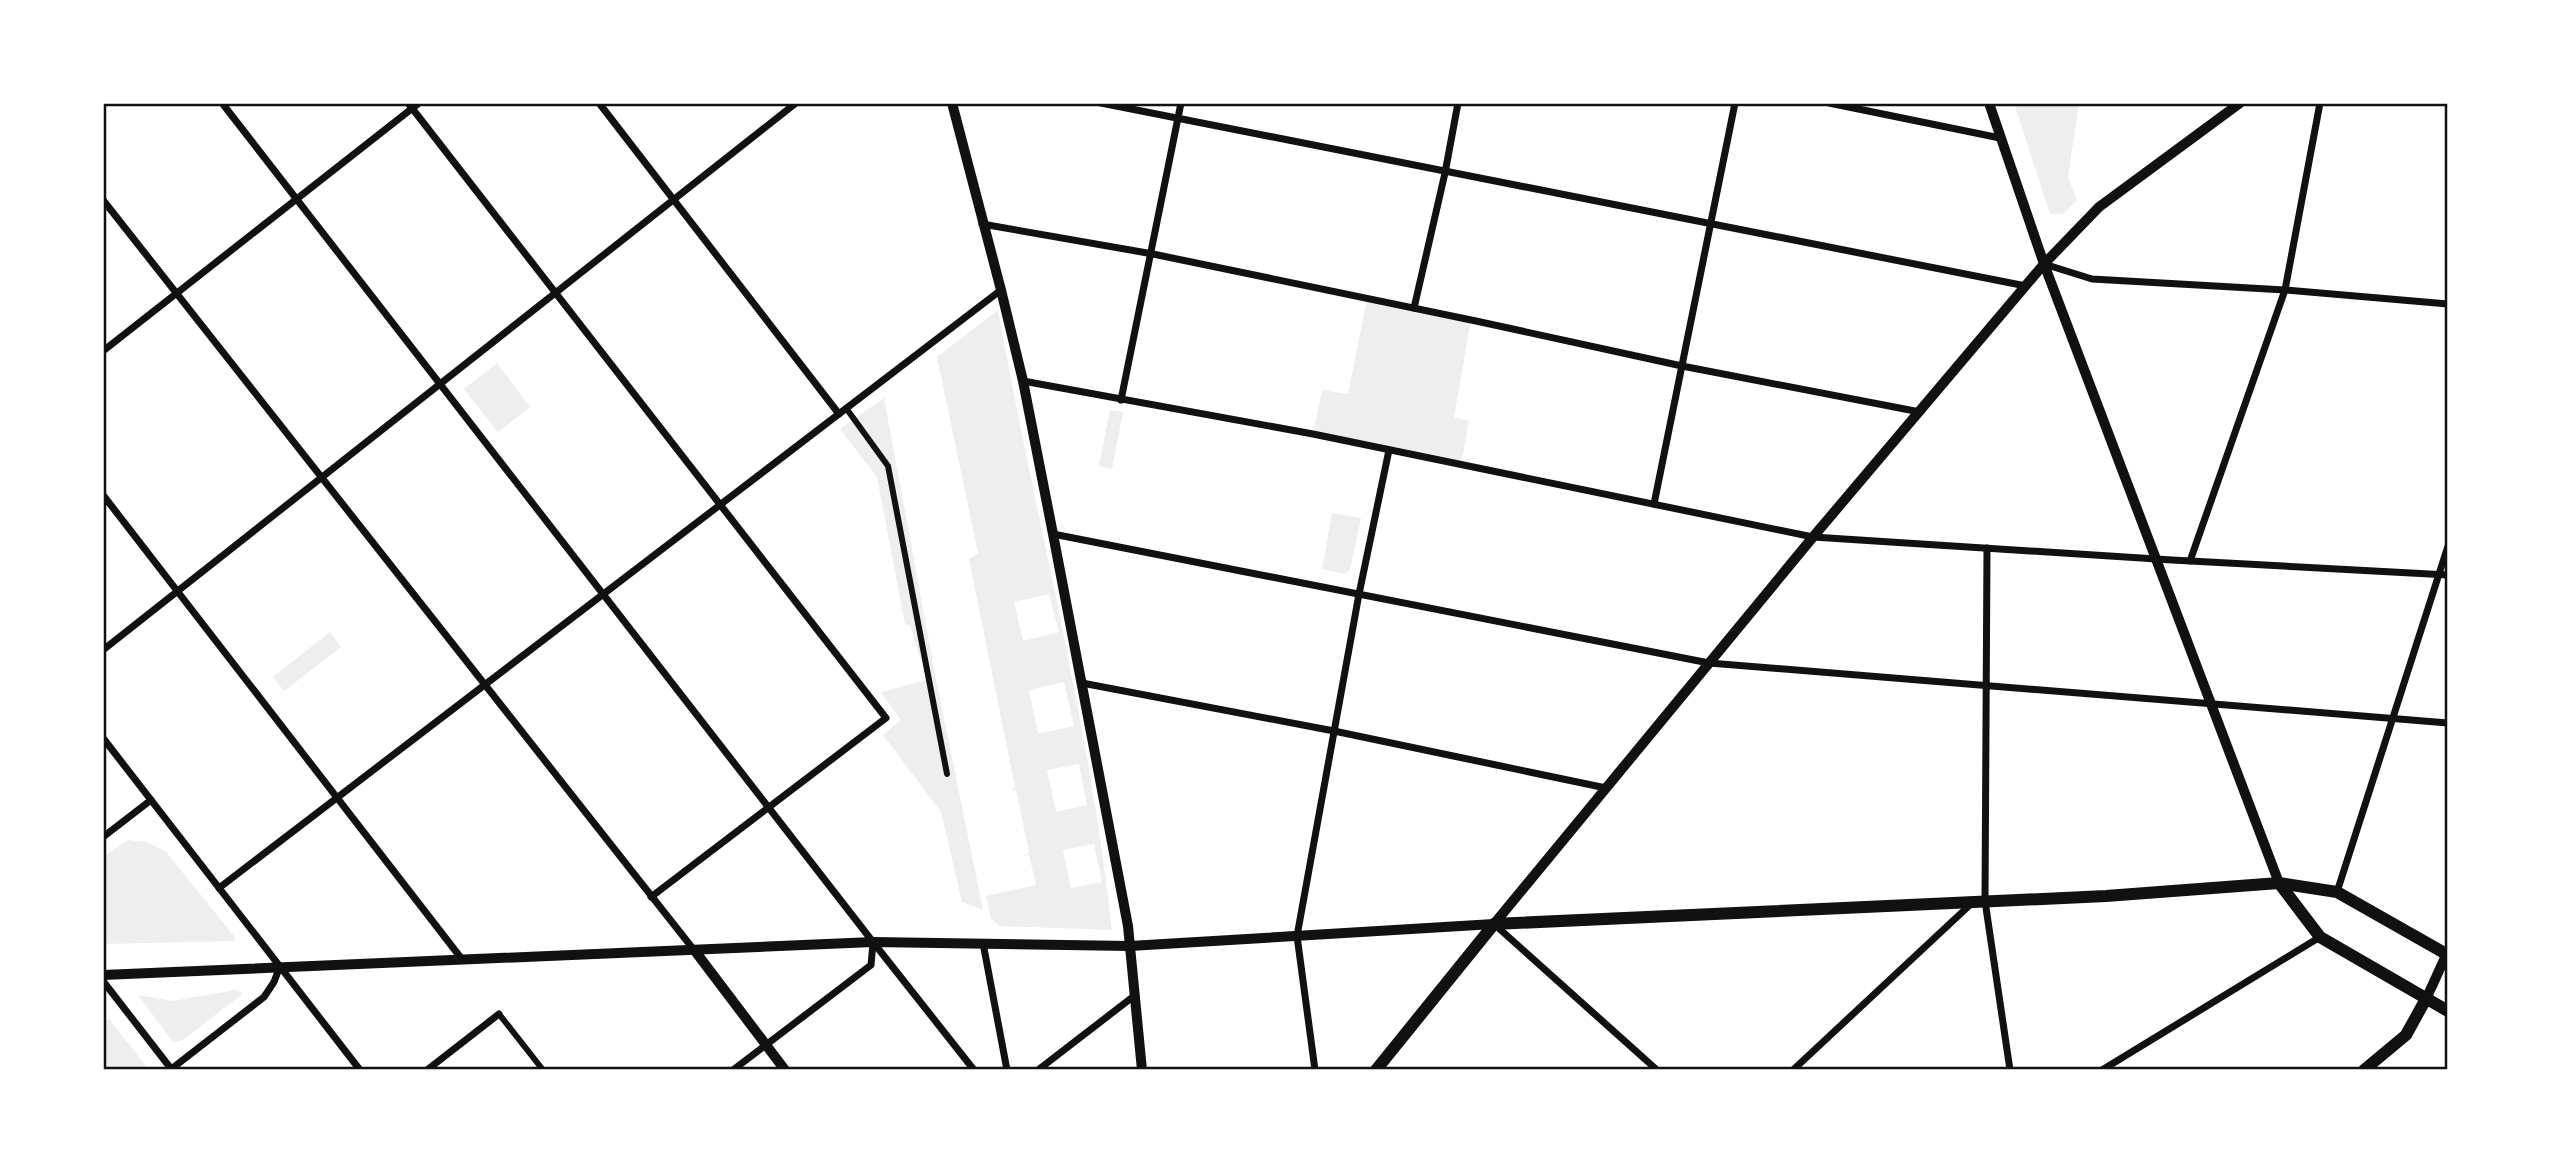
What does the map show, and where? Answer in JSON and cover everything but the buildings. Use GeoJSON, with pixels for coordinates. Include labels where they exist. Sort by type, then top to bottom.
{"type":"FeatureCollection","features":[{"type":"Feature","properties":{"kind":"main road"},"geometry":{"type":"LineString","coordinates":[[2278,883],[2320,937],[2448,1011]]}},
{"type":"Feature","properties":{"kind":"main road"},"geometry":{"type":"LineString","coordinates":[[1376,1070],[1493,924],[2106,895],[2278,883],[2337,892],[2447,953]]}},
{"type":"Feature","properties":{"kind":"main road"},"geometry":{"type":"LineString","coordinates":[[2364,1070],[2406,1035],[2427,997]]}},
{"type":"Feature","properties":{"kind":"street"},"geometry":{"type":"LineString","coordinates":[[222,103],[974,1070]]}},
{"type":"Feature","properties":{"kind":"street"},"geometry":{"type":"LineString","coordinates":[[599,103],[839,414]]}},
{"type":"Feature","properties":{"kind":"street"},"geometry":{"type":"LineString","coordinates":[[781,103],[786,111]]}},
{"type":"Feature","properties":{"kind":"street"},"geometry":{"type":"LineString","coordinates":[[103,650],[796,103]]}},
{"type":"Feature","properties":{"kind":"street"},"geometry":{"type":"LineString","coordinates":[[952,103],[1023,381],[1128,926],[1142,1070]]}},
{"type":"Feature","properties":{"kind":"street"},"geometry":{"type":"LineString","coordinates":[[1101,103],[2026,286]]}},
{"type":"Feature","properties":{"kind":"street"},"geometry":{"type":"LineString","coordinates":[[1122,400],[1181,103]]}},
{"type":"Feature","properties":{"kind":"street"},"geometry":{"type":"LineString","coordinates":[[1414,308],[1458,103]]}},
{"type":"Feature","properties":{"kind":"street"},"geometry":{"type":"LineString","coordinates":[[1654,504],[1735,103]]}},
{"type":"Feature","properties":{"kind":"street"},"geometry":{"type":"LineString","coordinates":[[1829,103],[2000,138]]}},
{"type":"Feature","properties":{"kind":"street"},"geometry":{"type":"LineString","coordinates":[[1989,103],[2044,264],[2278,883]]}},
{"type":"Feature","properties":{"kind":"street"},"geometry":{"type":"LineString","coordinates":[[1493,924],[1813,537],[2044,264],[2099,207],[2240,103]]}},
{"type":"Feature","properties":{"kind":"street"},"geometry":{"type":"LineString","coordinates":[[2190,561],[2285,290],[2320,103]]}},
{"type":"Feature","properties":{"kind":"street"},"geometry":{"type":"LineString","coordinates":[[103,351],[413,105],[886,718],[651,897]]}},
{"type":"Feature","properties":{"kind":"street"},"geometry":{"type":"LineString","coordinates":[[103,200],[695,951],[785,1070]]}},
{"type":"Feature","properties":{"kind":"street"},"geometry":{"type":"LineString","coordinates":[[982,224],[1153,254],[1682,366],[1921,412]]}},
{"type":"Feature","properties":{"kind":"street"},"geometry":{"type":"LineString","coordinates":[[2044,264],[2092,279],[2285,290],[2448,304]]}},
{"type":"Feature","properties":{"kind":"street"},"geometry":{"type":"LineString","coordinates":[[219,888],[1001,290]]}},
{"type":"Feature","properties":{"kind":"street"},"geometry":{"type":"LineString","coordinates":[[1023,381],[1313,434],[1813,537],[2443,574]]}},
{"type":"Feature","properties":{"kind":"street"},"geometry":{"type":"LineString","coordinates":[[846,408],[888,466],[947,774]]}},
{"type":"Feature","properties":{"kind":"street"},"geometry":{"type":"LineString","coordinates":[[1315,1070],[1297,936],[1359,594],[1389,450]]}},
{"type":"Feature","properties":{"kind":"street"},"geometry":{"type":"LineString","coordinates":[[103,495],[461,958]]}},
{"type":"Feature","properties":{"kind":"street"},"geometry":{"type":"LineString","coordinates":[[1053,534],[1709,663],[2211,706],[2448,723]]}},
{"type":"Feature","properties":{"kind":"street"},"geometry":{"type":"LineString","coordinates":[[2337,892],[2443,574],[2448,546]]}},
{"type":"Feature","properties":{"kind":"street"},"geometry":{"type":"LineString","coordinates":[[1987,548],[1986,687],[1979,901],[2010,1070]]}},
{"type":"Feature","properties":{"kind":"street"},"geometry":{"type":"LineString","coordinates":[[1082,683],[1334,731],[1606,788]]}},
{"type":"Feature","properties":{"kind":"street"},"geometry":{"type":"LineString","coordinates":[[103,738],[360,1070]]}},
{"type":"Feature","properties":{"kind":"street"},"geometry":{"type":"LineString","coordinates":[[103,837],[151,800]]}},
{"type":"Feature","properties":{"kind":"street"},"geometry":{"type":"LineString","coordinates":[[1793,1070],[1979,901]]}},
{"type":"Feature","properties":{"kind":"street"},"geometry":{"type":"LineString","coordinates":[[103,975],[873,942],[1130,946],[1493,924],[1657,1070]]}},
{"type":"Feature","properties":{"kind":"street"},"geometry":{"type":"LineString","coordinates":[[2102,1070],[2320,937]]}},
{"type":"Feature","properties":{"kind":"street"},"geometry":{"type":"LineString","coordinates":[[733,1070],[871,965],[873,942]]}},
{"type":"Feature","properties":{"kind":"street"},"geometry":{"type":"LineString","coordinates":[[983,943],[1007,1070]]}},
{"type":"Feature","properties":{"kind":"street"},"geometry":{"type":"LineString","coordinates":[[2427,997],[2447,953]]}},
{"type":"Feature","properties":{"kind":"street"},"geometry":{"type":"LineString","coordinates":[[103,981],[171,1069],[264,997],[280,967]]}},
{"type":"Feature","properties":{"kind":"street"},"geometry":{"type":"LineString","coordinates":[[1038,1070],[1134,996]]}},
{"type":"Feature","properties":{"kind":"street"},"geometry":{"type":"LineString","coordinates":[[427,1070],[499,1014],[543,1070]]}},
{"type":"Feature","properties":{"kind":"shaded area"},"geometry":{"type":"Polygon","coordinates":[[[2014,103],[2079,103],[2068,177],[2077,200],[2063,214],[2050,214],[2014,103]]]}},
{"type":"Feature","properties":{"kind":"shaded area"},"geometry":{"type":"Polygon","coordinates":[[[1367,299],[1471,320],[1454,417],[1469,421],[1461,465],[1313,434],[1322,390],[1348,394],[1367,299]]]}},
{"type":"Feature","properties":{"kind":"shaded area"},"geometry":{"type":"Polygon","coordinates":[[[998,310],[1076,696],[1112,930],[1000,926],[991,919],[986,896],[1036,885],[1029,855],[1023,856],[1029,852],[1016,790],[1010,791],[1015,787],[969,559],[978,553],[937,357],[998,310]],[[1049,594],[1014,602],[1023,641],[1059,632],[1049,594]],[[1064,682],[1029,690],[1038,734],[1074,726],[1064,682]],[[1079,764],[1047,770],[1056,812],[1087,805],[1079,764]],[[1094,844],[1063,850],[1071,888],[1102,882],[1094,844]]]}},
{"type":"Feature","properties":{"kind":"shaded area"},"geometry":{"type":"Polygon","coordinates":[[[497,363],[530,407],[498,432],[464,389],[497,363]]]}},
{"type":"Feature","properties":{"kind":"shaded area"},"geometry":{"type":"Polygon","coordinates":[[[884,398],[936,679],[983,910],[962,902],[941,812],[883,735],[901,720],[881,692],[927,680],[910,625],[905,624],[877,477],[840,429],[884,398]]]}},
{"type":"Feature","properties":{"kind":"shaded area"},"geometry":{"type":"Polygon","coordinates":[[[1110,410],[1123,412],[1112,469],[1099,466],[1110,410]]]}},
{"type":"Feature","properties":{"kind":"shaded area"},"geometry":{"type":"Polygon","coordinates":[[[1332,513],[1361,518],[1350,570],[1345,574],[1322,569],[1332,513]]]}},
{"type":"Feature","properties":{"kind":"shaded area"},"geometry":{"type":"Polygon","coordinates":[[[330,632],[341,647],[284,691],[273,677],[330,632]]]}},
{"type":"Feature","properties":{"kind":"shaded area"},"geometry":{"type":"Polygon","coordinates":[[[128,840],[146,842],[166,852],[234,936],[235,941],[103,944],[103,857],[128,840]]]}},
{"type":"Feature","properties":{"kind":"shaded area"},"geometry":{"type":"Polygon","coordinates":[[[235,990],[241,992],[241,995],[183,1040],[173,1042],[138,995],[173,1001],[235,990]]]}},
{"type":"Feature","properties":{"kind":"shaded area"},"geometry":{"type":"Polygon","coordinates":[[[109,1019],[145,1065],[144,1070],[103,1070],[103,1022],[109,1019]]]}}]}
